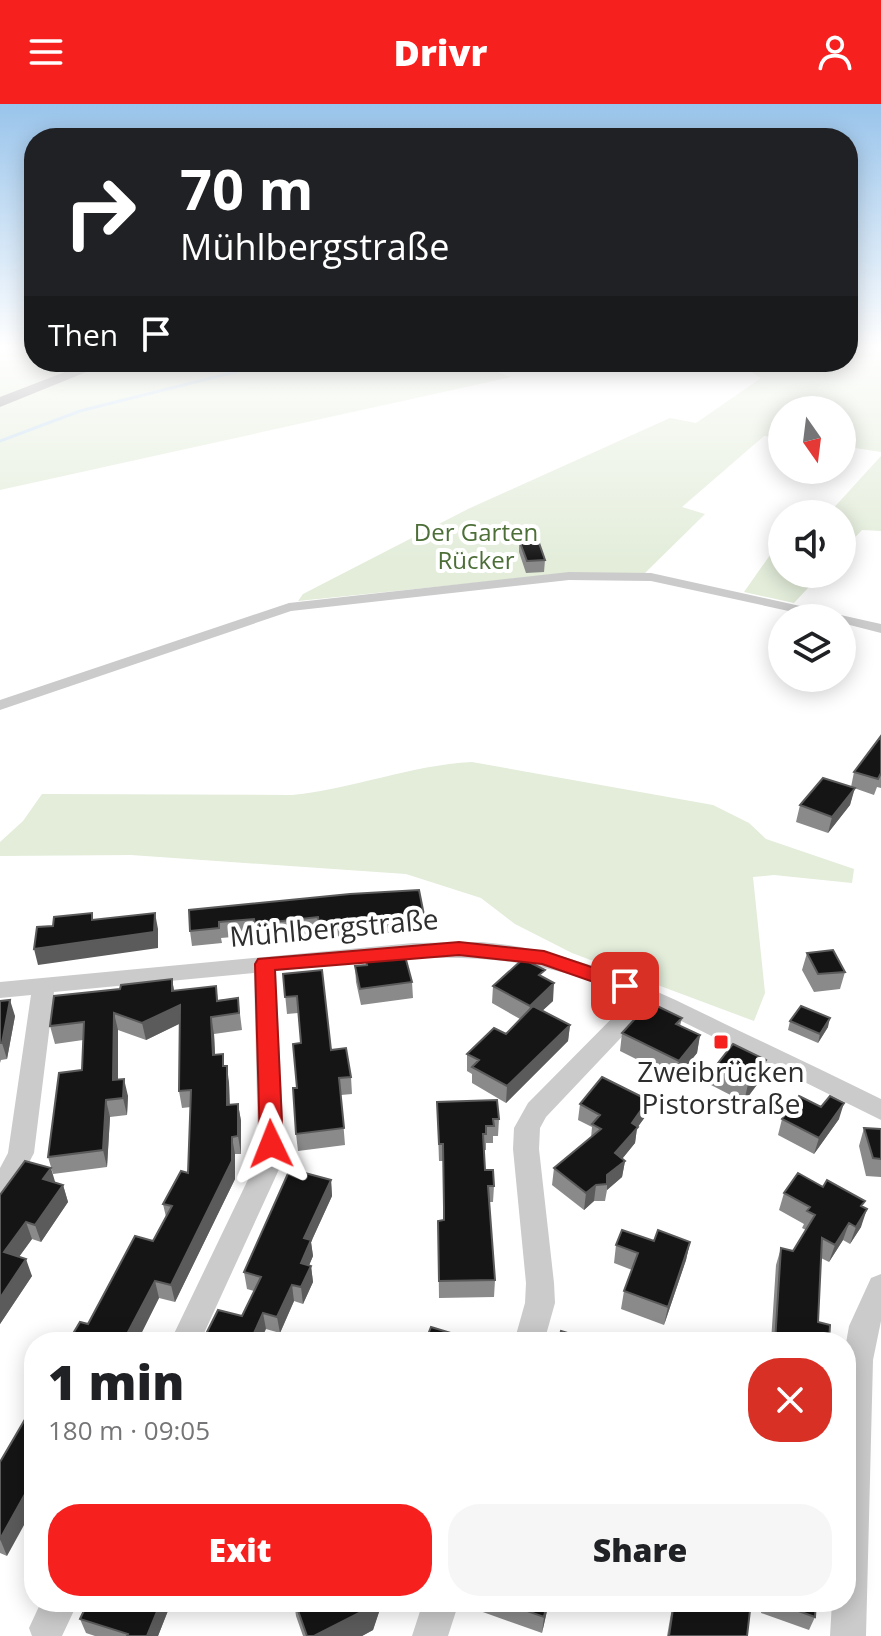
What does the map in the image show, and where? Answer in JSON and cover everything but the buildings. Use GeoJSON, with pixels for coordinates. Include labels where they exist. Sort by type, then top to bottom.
{"type":"FeatureCollection","features":[{"type":"Feature","properties":{"kind":"street"},"geometry":{"type":"LineString","coordinates":[[0,705],[270,612],[310,604],[508,582],[626,574],[781,604]]}},
{"type":"Feature","properties":{"kind":"street"},"geometry":{"type":"LineString","coordinates":[[856,622],[881,629]]}},
{"type":"Feature","properties":{"kind":"street","name":"Mühlbergstraße"},"geometry":{"type":"LineString","coordinates":[[0,990],[413,950],[459,948],[497,951],[544,958],[579,968],[648,995],[881,1110]]}},
{"type":"Feature","properties":{"kind":"street"},"geometry":{"type":"LineString","coordinates":[[190,1332],[268,1165],[271,1144],[265,964]]}},
{"type":"Feature","properties":{"kind":"street"},"geometry":{"type":"LineString","coordinates":[[0,1193],[21,1153],[44,985]]}},
{"type":"Feature","properties":{"kind":"street"},"geometry":{"type":"LineString","coordinates":[[532,1332],[540,1303],[540,1283],[526,1149],[527,1128],[537,1110],[648,995]]}},
{"type":"Feature","properties":{"kind":"street"},"geometry":{"type":"LineString","coordinates":[[856,1415],[858,1360],[864,1326],[881,1287]]}},
{"type":"Feature","properties":{"kind":"street"},"geometry":{"type":"LineString","coordinates":[[430,1636],[438,1612]]}},
{"type":"Feature","properties":{"kind":"street"},"geometry":{"type":"LineString","coordinates":[[848,1636],[849,1612]]}},
{"type":"Feature","properties":{"kind":"green space"},"geometry":{"type":"Polygon","coordinates":[[[0,419],[319,419],[0,490],[0,419]]]}},
{"type":"Feature","properties":{"kind":"green space","name":"Der Garten Rücker"},"geometry":{"type":"Polygon","coordinates":[[[667,419],[696,423],[701,419],[768,419],[768,436],[764,436],[682,507],[705,514],[645,573],[560,574],[298,601],[303,594],[468,509],[667,419]]]}},
{"type":"Feature","properties":{"kind":"green space"},"geometry":{"type":"Polygon","coordinates":[[[856,419],[881,419],[881,452],[856,448],[856,419]]]}},
{"type":"Feature","properties":{"kind":"green space"},"geometry":{"type":"Polygon","coordinates":[[[881,456],[881,531],[862,530],[856,536],[856,500],[841,500],[881,456]]]}},
{"type":"Feature","properties":{"kind":"green space"},"geometry":{"type":"Polygon","coordinates":[[[768,558],[768,588],[808,588],[794,603],[744,592],[768,558]]]}},
{"type":"Feature","properties":{"kind":"green space"},"geometry":{"type":"Polygon","coordinates":[[[472,762],[713,805],[749,823],[766,839],[854,869],[852,883],[774,875],[753,877],[765,993],[754,1021],[572,953],[515,924],[481,898],[406,874],[131,855],[0,856],[0,842],[23,821],[42,794],[292,795],[472,762]]]}},
{"type":"Feature","properties":{"kind":"waterway"},"geometry":{"type":"LineString","coordinates":[[0,441],[57,419]]}},
{"type":"Feature","properties":{"kind":"place","name":"Zweibrücken Pistorstraße"},"geometry":{"type":"Point","coordinates":[721,1042]}},
{"type":"Feature","properties":{"kind":"route"},"geometry":{"type":"LineString","coordinates":[[271,1144],[265,964],[459,948],[544,958],[625,986]]}}]}
